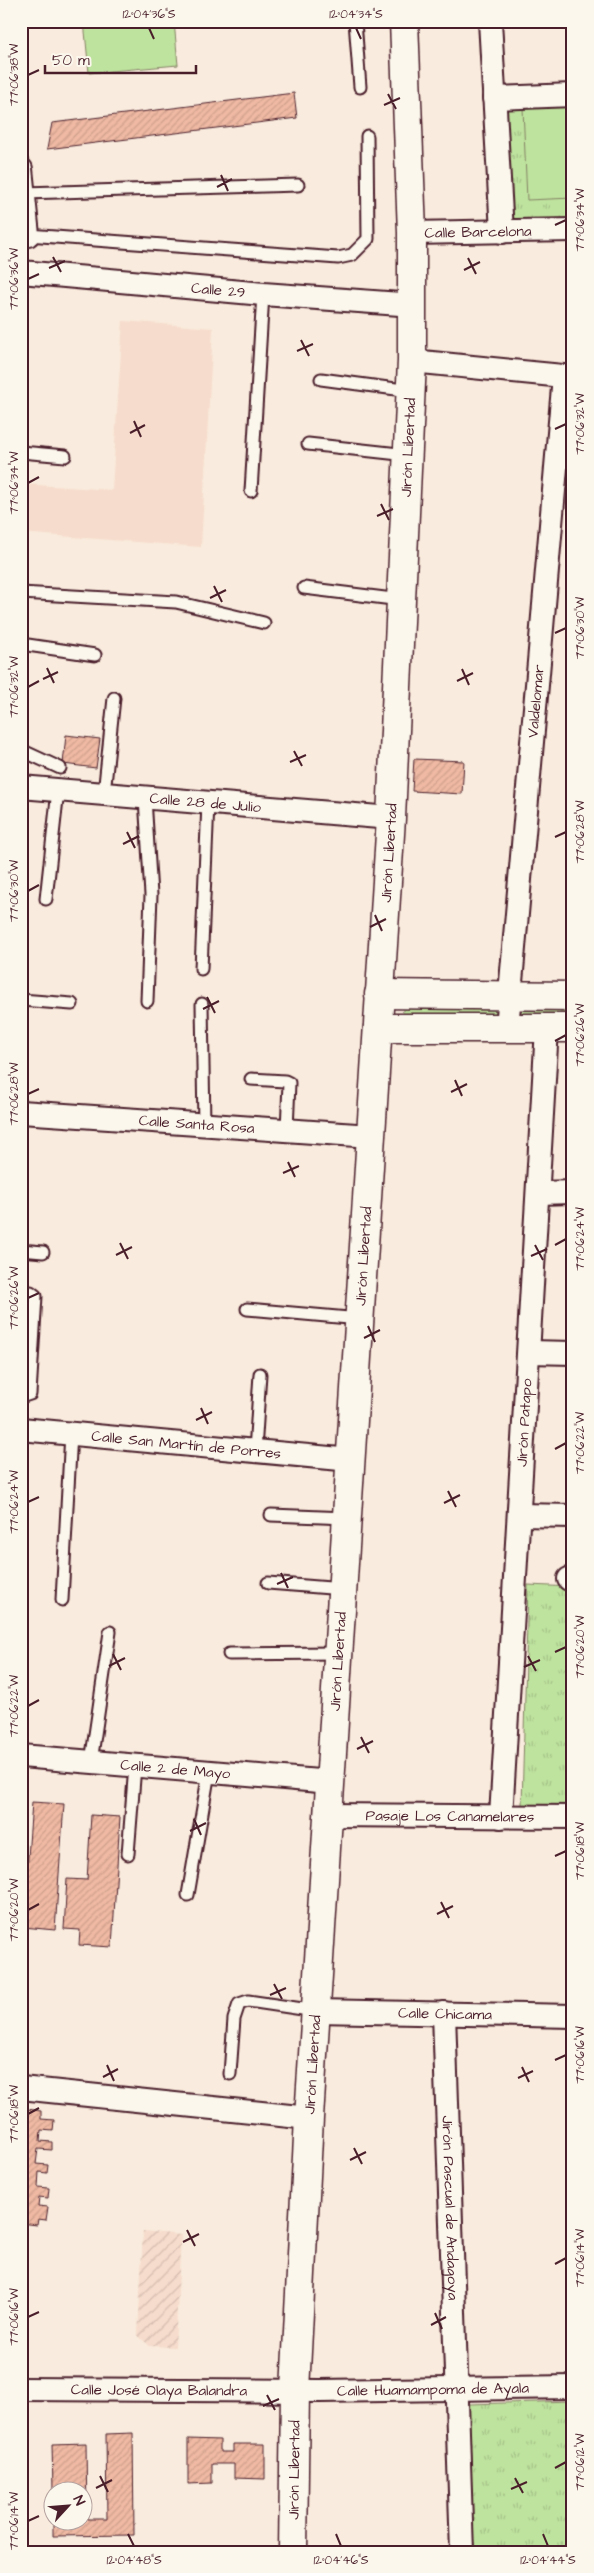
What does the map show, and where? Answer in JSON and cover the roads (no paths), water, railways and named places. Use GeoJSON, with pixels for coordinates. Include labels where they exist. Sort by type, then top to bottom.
{"type":"FeatureCollection","features":[{"type":"Feature","properties":{"kind":"street","name":"Jirón Libertad"},"geometry":{"type":"LineString","coordinates":[[293,2552],[295,2390],[309,2118],[378,1028],[411,391],[414,305],[404,21]]}},
{"type":"Feature","properties":{"kind":"street"},"geometry":{"type":"LineString","coordinates":[[490,21],[502,232]]}},
{"type":"Feature","properties":{"kind":"street"},"geometry":{"type":"LineString","coordinates":[[494,98],[573,95]]}},
{"type":"Feature","properties":{"kind":"street"},"geometry":{"type":"LineString","coordinates":[[21,169],[24,193],[25,235]]}},
{"type":"Feature","properties":{"kind":"street","name":"Calle Barcelona"},"geometry":{"type":"LineString","coordinates":[[412,233],[573,230]]}},
{"type":"Feature","properties":{"kind":"street","name":"Calle 29"},"geometry":{"type":"LineString","coordinates":[[21,272],[262,294],[414,305]]}},
{"type":"Feature","properties":{"kind":"street"},"geometry":{"type":"LineString","coordinates":[[412,361],[568,376]]}},
{"type":"Feature","properties":{"kind":"street","name":"Valdelomar"},"geometry":{"type":"LineString","coordinates":[[507,1028],[568,376]]}},
{"type":"Feature","properties":{"kind":"street","name":"Calle 28 de Julio"},"geometry":{"type":"LineString","coordinates":[[21,787],[390,818]]}},
{"type":"Feature","properties":{"kind":"street"},"geometry":{"type":"LineString","coordinates":[[379,994],[573,996]]}},
{"type":"Feature","properties":{"kind":"street"},"geometry":{"type":"LineString","coordinates":[[378,1028],[560,1028]]}},
{"type":"Feature","properties":{"kind":"street","name":"Jirón Patapo"},"geometry":{"type":"LineString","coordinates":[[501,1816],[538,1193],[560,1028]]}},
{"type":"Feature","properties":{"kind":"street","name":"Calle Santa Rosa"},"geometry":{"type":"LineString","coordinates":[[21,1112],[371,1136]]}},
{"type":"Feature","properties":{"kind":"street"},"geometry":{"type":"LineString","coordinates":[[538,1193],[573,1192]]}},
{"type":"Feature","properties":{"kind":"street"},"geometry":{"type":"LineString","coordinates":[[529,1352],[573,1353]]}},
{"type":"Feature","properties":{"kind":"street","name":"Calle San Martín de Porres"},"geometry":{"type":"LineString","coordinates":[[21,1429],[351,1460]]}},
{"type":"Feature","properties":{"kind":"street"},"geometry":{"type":"LineString","coordinates":[[520,1515],[573,1516]]}},
{"type":"Feature","properties":{"kind":"street","name":"Calle 2 de Mayo"},"geometry":{"type":"LineString","coordinates":[[21,1756],[331,1782]]}},
{"type":"Feature","properties":{"kind":"street","name":"Pasaje Los Canamelares"},"geometry":{"type":"LineString","coordinates":[[328,1815],[573,1817]]}},
{"type":"Feature","properties":{"kind":"street","name":"Calle Chicama"},"geometry":{"type":"LineString","coordinates":[[316,2012],[573,2016]]}},
{"type":"Feature","properties":{"kind":"street","name":"Jirón Pascual de Andagoya"},"geometry":{"type":"LineString","coordinates":[[444,2013],[462,2552]]}},
{"type":"Feature","properties":{"kind":"street"},"geometry":{"type":"LineString","coordinates":[[21,2088],[309,2118]]}},
{"type":"Feature","properties":{"kind":"street","name":"Calle Huamampoma de Ayala"},"geometry":{"type":"LineString","coordinates":[[295,2390],[573,2387]]}},
{"type":"Feature","properties":{"kind":"street","name":"Calle José Olaya Balandra"},"geometry":{"type":"LineString","coordinates":[[21,2389],[295,2390]]}},
{"type":"Feature","properties":{"kind":"lane"},"geometry":{"type":"LineString","coordinates":[[355,21],[360,88]]}},
{"type":"Feature","properties":{"kind":"lane"},"geometry":{"type":"LineString","coordinates":[[25,235],[338,258],[352,255],[368,239],[367,136]]}},
{"type":"Feature","properties":{"kind":"lane"},"geometry":{"type":"LineString","coordinates":[[24,193],[298,185]]}},
{"type":"Feature","properties":{"kind":"lane"},"geometry":{"type":"LineString","coordinates":[[251,491],[262,294]]}},
{"type":"Feature","properties":{"kind":"lane"},"geometry":{"type":"LineString","coordinates":[[321,379],[411,391]]}},
{"type":"Feature","properties":{"kind":"lane"},"geometry":{"type":"LineString","coordinates":[[308,444],[408,455]]}},
{"type":"Feature","properties":{"kind":"lane"},"geometry":{"type":"LineString","coordinates":[[21,452],[65,456]]}},
{"type":"Feature","properties":{"kind":"lane"},"geometry":{"type":"LineString","coordinates":[[304,588],[401,600]]}},
{"type":"Feature","properties":{"kind":"lane"},"geometry":{"type":"LineString","coordinates":[[21,593],[176,602],[264,623]]}},
{"type":"Feature","properties":{"kind":"lane"},"geometry":{"type":"LineString","coordinates":[[21,644],[95,655]]}},
{"type":"Feature","properties":{"kind":"lane"},"geometry":{"type":"LineString","coordinates":[[104,794],[114,698]]}},
{"type":"Feature","properties":{"kind":"lane"},"geometry":{"type":"LineString","coordinates":[[21,750],[60,768]]}},
{"type":"Feature","properties":{"kind":"lane"},"geometry":{"type":"LineString","coordinates":[[46,899],[58,790]]}},
{"type":"Feature","properties":{"kind":"lane"},"geometry":{"type":"LineString","coordinates":[[144,798],[151,895],[147,1001]]}},
{"type":"Feature","properties":{"kind":"lane"},"geometry":{"type":"LineString","coordinates":[[201,969],[208,803]]}},
{"type":"Feature","properties":{"kind":"lane"},"geometry":{"type":"LineString","coordinates":[[21,1000],[72,1004]]}},
{"type":"Feature","properties":{"kind":"lane"},"geometry":{"type":"LineString","coordinates":[[202,1004],[204,1124]]}},
{"type":"Feature","properties":{"kind":"lane"},"geometry":{"type":"LineString","coordinates":[[251,1079],[285,1081],[289,1083],[287,1130]]}},
{"type":"Feature","properties":{"kind":"lane"},"geometry":{"type":"LineString","coordinates":[[21,1250],[43,1252]]}},
{"type":"Feature","properties":{"kind":"lane"},"geometry":{"type":"LineString","coordinates":[[21,1292],[32,1292],[36,1296],[30,1394],[21,1396]]}},
{"type":"Feature","properties":{"kind":"lane"},"geometry":{"type":"LineString","coordinates":[[247,1309],[360,1319]]}},
{"type":"Feature","properties":{"kind":"lane"},"geometry":{"type":"LineString","coordinates":[[255,1451],[260,1374]]}},
{"type":"Feature","properties":{"kind":"lane"},"geometry":{"type":"LineString","coordinates":[[62,1600],[71,1433]]}},
{"type":"Feature","properties":{"kind":"lane"},"geometry":{"type":"LineString","coordinates":[[271,1515],[347,1518]]}},
{"type":"Feature","properties":{"kind":"lane"},"geometry":{"type":"LineString","coordinates":[[268,1583],[343,1588]]}},
{"type":"Feature","properties":{"kind":"lane"},"geometry":{"type":"LineString","coordinates":[[91,1762],[110,1632]]}},
{"type":"Feature","properties":{"kind":"lane"},"geometry":{"type":"LineString","coordinates":[[229,1654],[339,1653]]}},
{"type":"Feature","properties":{"kind":"lane"},"geometry":{"type":"LineString","coordinates":[[128,1854],[135,1766]]}},
{"type":"Feature","properties":{"kind":"lane"},"geometry":{"type":"LineString","coordinates":[[188,1895],[209,1772]]}},
{"type":"Feature","properties":{"kind":"lane"},"geometry":{"type":"LineString","coordinates":[[230,2074],[234,2019],[239,2004],[248,2001],[316,2012]]}}]}
